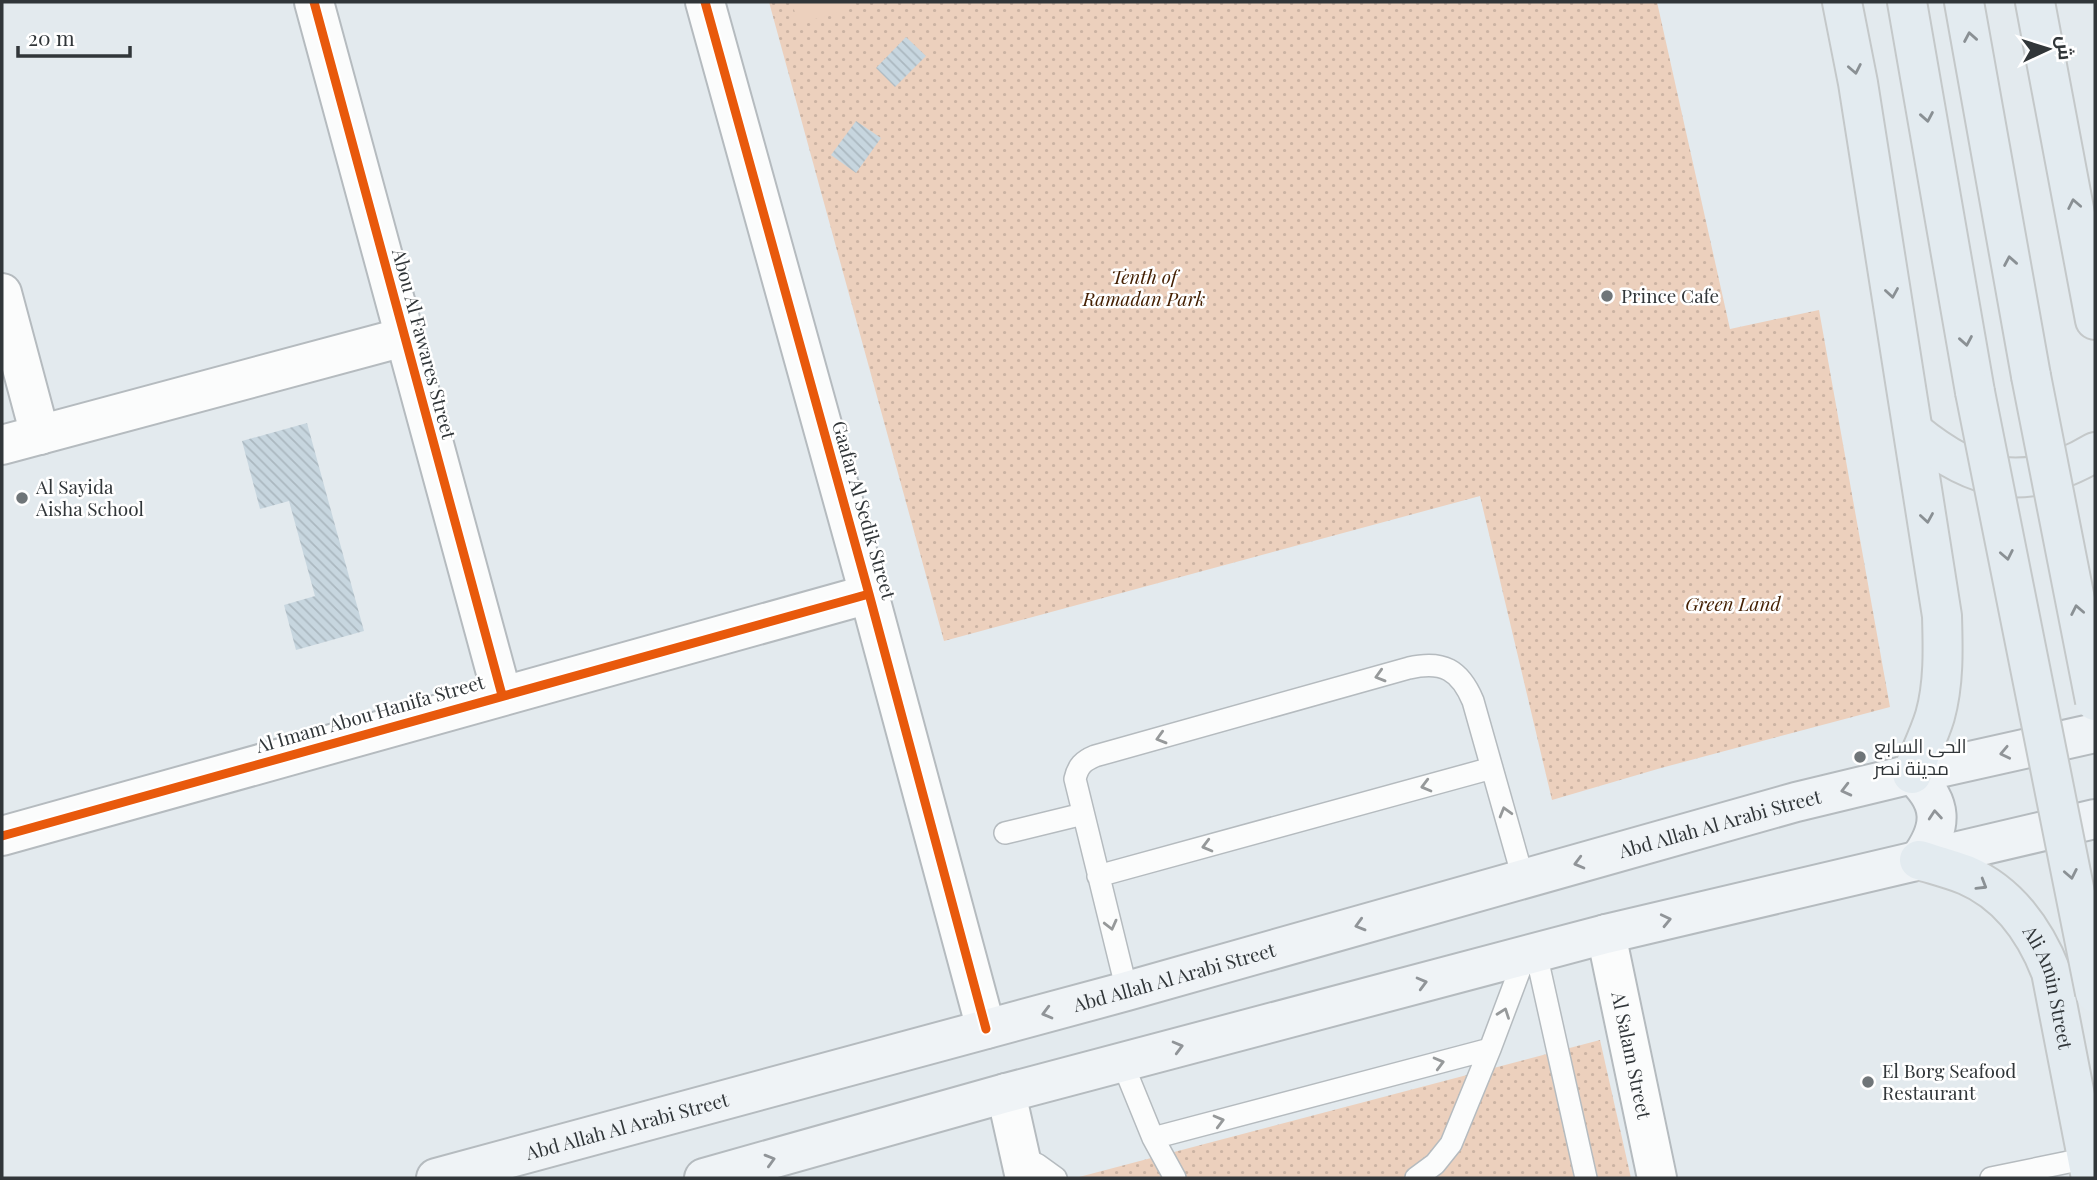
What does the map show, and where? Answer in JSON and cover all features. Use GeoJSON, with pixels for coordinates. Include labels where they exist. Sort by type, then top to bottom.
{"type":"FeatureCollection","features":[{"type":"Feature","properties":{"kind":"main road"},"geometry":{"type":"LineString","coordinates":[[1842,2],[1858,83],[1942,617],[1941,683],[1935,716],[1912,774],[1927,787],[1935,805],[1937,825],[1931,844],[1919,860]]}},
{"type":"Feature","properties":{"kind":"main road"},"geometry":{"type":"LineString","coordinates":[[1907,2],[1975,392],[2095,993]]}},
{"type":"Feature","properties":{"kind":"main road"},"geometry":{"type":"LineString","coordinates":[[1964,2],[2031,376],[2095,701]]}},
{"type":"Feature","properties":{"kind":"main road"},"geometry":{"type":"LineString","coordinates":[[2035,2],[2095,320]]}},
{"type":"Feature","properties":{"kind":"main road"},"geometry":{"type":"LineString","coordinates":[[1914,432],[1937,452],[1962,466],[1989,475],[2016,478],[2044,475],[2071,467],[2095,452]]}},
{"type":"Feature","properties":{"kind":"main road","name":"Abd Allah Al Arabi Street"},"geometry":{"type":"LineString","coordinates":[[436,1178],[1128,991],[1796,802],[2095,733]]}},
{"type":"Feature","properties":{"kind":"main road"},"geometry":{"type":"LineString","coordinates":[[704,1178],[1006,1093],[1606,934],[2095,819]]}},
{"type":"Feature","properties":{"kind":"main road","name":"Ali Amin Street"},"geometry":{"type":"LineString","coordinates":[[1919,860],[1968,876],[1994,892],[2017,912],[2032,931],[2051,972],[2086,1091],[2090,1168]]}},
{"type":"Feature","properties":{"kind":"street","name":"Abou Al Fawares Street"},"geometry":{"type":"LineString","coordinates":[[314,2],[502,695]]}},
{"type":"Feature","properties":{"kind":"street","name":"Gaafar Al Sedik Street"},"geometry":{"type":"LineString","coordinates":[[705,2],[986,1029]]}},
{"type":"Feature","properties":{"kind":"street"},"geometry":{"type":"LineString","coordinates":[[2,293],[40,435]]}},
{"type":"Feature","properties":{"kind":"street"},"geometry":{"type":"LineString","coordinates":[[2,445],[404,337]]}},
{"type":"Feature","properties":{"kind":"street","name":"Al Imam Abou Hanifa Street"},"geometry":{"type":"LineString","coordinates":[[3,831],[869,594]]}},
{"type":"Feature","properties":{"kind":"street","name":"Al Salam Street"},"geometry":{"type":"LineString","coordinates":[[1606,934],[1657,1178]]}},
{"type":"Feature","properties":{"kind":"street"},"geometry":{"type":"LineString","coordinates":[[1006,1093],[1023,1167]]}},
{"type":"Feature","properties":{"kind":"lane"},"geometry":{"type":"LineString","coordinates":[[1128,991],[1075,779],[1077,768],[1095,756],[1425,664],[1442,666],[1456,674],[1467,686],[1523,878]]}},
{"type":"Feature","properties":{"kind":"lane"},"geometry":{"type":"LineString","coordinates":[[1098,876],[1492,768]]}},
{"type":"Feature","properties":{"kind":"lane"},"geometry":{"type":"LineString","coordinates":[[1005,833],[1083,814]]}},
{"type":"Feature","properties":{"kind":"lane"},"geometry":{"type":"LineString","coordinates":[[1416,1178],[1435,1164],[1451,1144],[1531,954]]}},
{"type":"Feature","properties":{"kind":"lane"},"geometry":{"type":"LineString","coordinates":[[1531,954],[1586,1178]]}},
{"type":"Feature","properties":{"kind":"lane"},"geometry":{"type":"LineString","coordinates":[[1153,1138],[1490,1049]]}},
{"type":"Feature","properties":{"kind":"lane"},"geometry":{"type":"LineString","coordinates":[[1122,1062],[1153,1138],[1175,1178]]}},
{"type":"Feature","properties":{"kind":"lane"},"geometry":{"type":"LineString","coordinates":[[1023,1167],[1038,1165],[1056,1178]]}},
{"type":"Feature","properties":{"kind":"lane"},"geometry":{"type":"LineString","coordinates":[[1991,1178],[2090,1168]]}},
{"type":"Feature","properties":{"kind":"green space","name":"Tenth of Ramadan Park"},"geometry":{"type":"Polygon","coordinates":[[[769,2],[1657,2],[1730,329],[1819,310],[1890,707],[1552,800],[1480,496],[944,641],[769,2]]]}},
{"type":"Feature","properties":{"kind":"green space"},"geometry":{"type":"Polygon","coordinates":[[[792,2],[851,2],[853,8],[798,24],[792,2]]]}},
{"type":"Feature","properties":{"kind":"green space"},"geometry":{"type":"Polygon","coordinates":[[[1600,1040],[1631,1178],[1079,1177],[1600,1040]]]}},
{"type":"Feature","properties":{"kind":"building"},"geometry":{"type":"Polygon","coordinates":[[[906,37],[926,56],[895,87],[876,68],[906,37]]]}},
{"type":"Feature","properties":{"kind":"building"},"geometry":{"type":"Polygon","coordinates":[[[856,121],[881,138],[856,173],[831,155],[856,121]]]}},
{"type":"Feature","properties":{"kind":"building"},"geometry":{"type":"Polygon","coordinates":[[[307,423],[364,631],[296,650],[284,605],[315,596],[289,501],[260,509],[242,441],[307,423]]]}},
{"type":"Feature","properties":{"kind":"cycle path"},"geometry":{"type":"LineString","coordinates":[[314,2],[502,695]]}},
{"type":"Feature","properties":{"kind":"cycle path"},"geometry":{"type":"LineString","coordinates":[[705,2],[986,1029]]}},
{"type":"Feature","properties":{"kind":"cycle path"},"geometry":{"type":"LineString","coordinates":[[2,836],[869,594]]}},
{"type":"Feature","properties":{"kind":"place","name":"Prince Cafe"},"geometry":{"type":"Point","coordinates":[1607,296]}},
{"type":"Feature","properties":{"kind":"place","name":"Al Sayida Aisha School"},"geometry":{"type":"Point","coordinates":[22,498]}},
{"type":"Feature","properties":{"kind":"place","name":"الحى السابع مدينة نصر"},"geometry":{"type":"Point","coordinates":[1860,757]}},
{"type":"Feature","properties":{"kind":"place","name":"El Borg Seafood Restaurant"},"geometry":{"type":"Point","coordinates":[1868,1082]}},
{"type":"Feature","properties":{"kind":"park label","name":"Green Land"},"geometry":{"type":"Point","coordinates":[1733,604]}}]}
